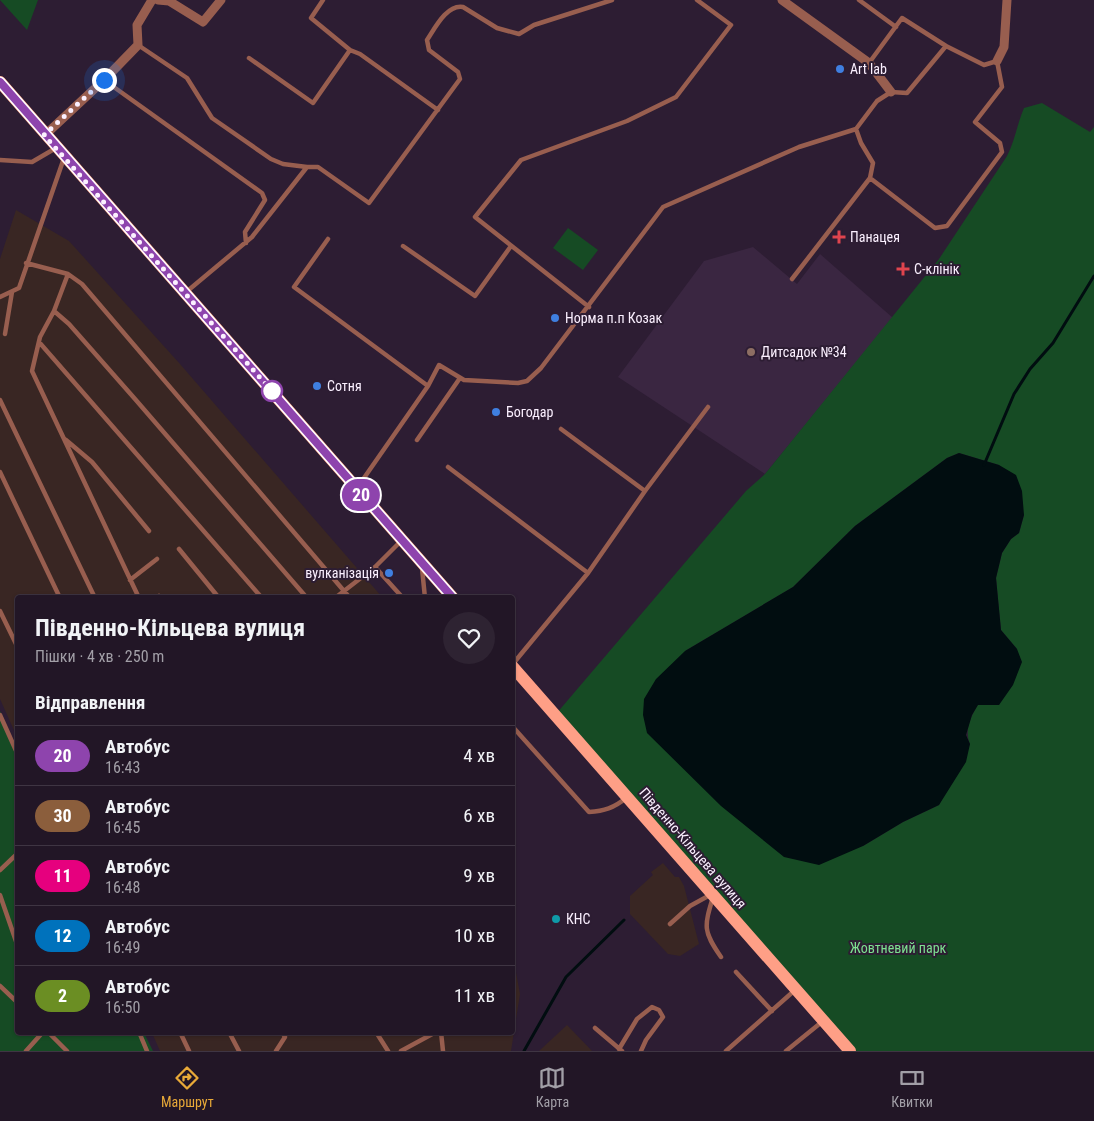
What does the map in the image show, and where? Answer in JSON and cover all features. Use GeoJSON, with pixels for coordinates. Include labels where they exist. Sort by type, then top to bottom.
{"type":"FeatureCollection","features":[{"type":"Feature","properties":{"kind":"main road"},"geometry":{"type":"LineString","coordinates":[[0,82],[44,135],[450,595]]}},
{"type":"Feature","properties":{"kind":"main road","name":"Південно-Кільцева вулиця"},"geometry":{"type":"LineString","coordinates":[[515,668],[714,893],[850,1051]]}},
{"type":"Feature","properties":{"kind":"street"},"geometry":{"type":"LineString","coordinates":[[44,135],[104,80],[138,45],[138,25],[152,0]]}},
{"type":"Feature","properties":{"kind":"street"},"geometry":{"type":"LineString","coordinates":[[158,0],[170,1],[203,22],[221,0]]}},
{"type":"Feature","properties":{"kind":"street"},"geometry":{"type":"LineString","coordinates":[[782,0],[869,63],[891,92]]}},
{"type":"Feature","properties":{"kind":"street"},"geometry":{"type":"LineString","coordinates":[[997,61],[1004,47],[1007,0]]}},
{"type":"Feature","properties":{"kind":"lane"},"geometry":{"type":"LineString","coordinates":[[323,0],[311,18],[350,50],[360,54],[438,110]]}},
{"type":"Feature","properties":{"kind":"lane"},"geometry":{"type":"LineString","coordinates":[[138,45],[187,78],[212,118],[283,164],[318,167],[369,203],[460,79],[458,72],[429,50],[427,40],[449,10],[457,6],[463,7],[497,28],[518,34],[534,25],[612,0]]}},
{"type":"Feature","properties":{"kind":"lane"},"geometry":{"type":"LineString","coordinates":[[589,307],[475,217],[521,160],[628,121],[676,96],[731,25],[697,0]]}},
{"type":"Feature","properties":{"kind":"lane"},"geometry":{"type":"LineString","coordinates":[[859,0],[896,27]]}},
{"type":"Feature","properties":{"kind":"lane"},"geometry":{"type":"LineString","coordinates":[[869,63],[902,18],[946,46],[984,65],[997,61],[1002,87],[975,122],[1000,143],[1002,152],[947,226],[935,228],[870,178]]}},
{"type":"Feature","properties":{"kind":"lane"},"geometry":{"type":"LineString","coordinates":[[356,490],[428,386],[439,365],[460,378],[518,383],[527,381],[541,368],[589,307],[663,207],[799,147],[856,129],[878,102],[891,92],[907,93],[946,46]]}},
{"type":"Feature","properties":{"kind":"lane"},"geometry":{"type":"LineString","coordinates":[[249,58],[313,103],[350,50]]}},
{"type":"Feature","properties":{"kind":"lane"},"geometry":{"type":"LineString","coordinates":[[104,80],[262,193],[265,200],[245,232],[246,243]]}},
{"type":"Feature","properties":{"kind":"lane"},"geometry":{"type":"LineString","coordinates":[[792,279],[870,178],[873,163],[861,143],[856,129]]}},
{"type":"Feature","properties":{"kind":"lane"},"geometry":{"type":"LineString","coordinates":[[0,160],[32,162],[60,152]]}},
{"type":"Feature","properties":{"kind":"lane"},"geometry":{"type":"LineString","coordinates":[[0,297],[18,288],[60,152]]}},
{"type":"Feature","properties":{"kind":"lane"},"geometry":{"type":"LineString","coordinates":[[184,293],[246,243],[307,167]]}},
{"type":"Feature","properties":{"kind":"lane"},"geometry":{"type":"LineString","coordinates":[[328,239],[294,287],[428,386]]}},
{"type":"Feature","properties":{"kind":"lane"},"geometry":{"type":"LineString","coordinates":[[403,246],[475,296],[510,246]]}},
{"type":"Feature","properties":{"kind":"lane"},"geometry":{"type":"LineString","coordinates":[[26,263],[68,274],[82,284],[348,595]]}},
{"type":"Feature","properties":{"kind":"lane"},"geometry":{"type":"LineString","coordinates":[[68,274],[54,311],[39,342],[32,371],[138,595]]}},
{"type":"Feature","properties":{"kind":"lane"},"geometry":{"type":"LineString","coordinates":[[5,334],[12,292]]}},
{"type":"Feature","properties":{"kind":"lane"},"geometry":{"type":"LineString","coordinates":[[54,311],[136,399],[304,595]]}},
{"type":"Feature","properties":{"kind":"lane"},"geometry":{"type":"LineString","coordinates":[[39,342],[259,595]]}},
{"type":"Feature","properties":{"kind":"lane"},"geometry":{"type":"LineString","coordinates":[[417,440],[460,378]]}},
{"type":"Feature","properties":{"kind":"lane"},"geometry":{"type":"LineString","coordinates":[[0,400],[94,595]]}},
{"type":"Feature","properties":{"kind":"lane"},"geometry":{"type":"LineString","coordinates":[[515,661],[588,573],[645,491],[708,407]]}},
{"type":"Feature","properties":{"kind":"lane"},"geometry":{"type":"LineString","coordinates":[[561,429],[645,491]]}},
{"type":"Feature","properties":{"kind":"lane"},"geometry":{"type":"LineString","coordinates":[[63,438],[92,462],[149,531]]}},
{"type":"Feature","properties":{"kind":"lane"},"geometry":{"type":"LineString","coordinates":[[448,467],[588,573]]}},
{"type":"Feature","properties":{"kind":"lane"},"geometry":{"type":"LineString","coordinates":[[1,474],[59,595]]}},
{"type":"Feature","properties":{"kind":"lane"},"geometry":{"type":"LineString","coordinates":[[338,595],[375,567],[402,540]]}},
{"type":"Feature","properties":{"kind":"lane"},"geometry":{"type":"LineString","coordinates":[[178,548],[217,595]]}},
{"type":"Feature","properties":{"kind":"lane"},"geometry":{"type":"LineString","coordinates":[[130,580],[158,560]]}},
{"type":"Feature","properties":{"kind":"lane"},"geometry":{"type":"LineString","coordinates":[[421,561],[425,595]]}},
{"type":"Feature","properties":{"kind":"lane"},"geometry":{"type":"LineString","coordinates":[[375,567],[400,595]]}},
{"type":"Feature","properties":{"kind":"lane"},"geometry":{"type":"LineString","coordinates":[[0,611],[15,642]]}},
{"type":"Feature","properties":{"kind":"lane"},"geometry":{"type":"LineString","coordinates":[[0,715],[15,748]]}},
{"type":"Feature","properties":{"kind":"lane"},"geometry":{"type":"LineString","coordinates":[[515,729],[589,812],[605,811],[618,805],[628,796]]}},
{"type":"Feature","properties":{"kind":"lane"},"geometry":{"type":"LineString","coordinates":[[0,870],[15,855]]}},
{"type":"Feature","properties":{"kind":"lane"},"geometry":{"type":"LineString","coordinates":[[670,924],[690,906],[714,893]]}},
{"type":"Feature","properties":{"kind":"lane"},"geometry":{"type":"LineString","coordinates":[[714,893],[706,922],[708,938],[721,957]]}},
{"type":"Feature","properties":{"kind":"lane"},"geometry":{"type":"LineString","coordinates":[[0,895],[15,938]]}},
{"type":"Feature","properties":{"kind":"lane"},"geometry":{"type":"LineString","coordinates":[[736,972],[772,1011]]}},
{"type":"Feature","properties":{"kind":"lane"},"geometry":{"type":"LineString","coordinates":[[0,986],[15,1000]]}},
{"type":"Feature","properties":{"kind":"lane"},"geometry":{"type":"LineString","coordinates":[[726,1051],[796,989]]}},
{"type":"Feature","properties":{"kind":"lane"},"geometry":{"type":"LineString","coordinates":[[595,1028],[620,1050],[637,1019],[652,1007],[659,1010],[663,1017],[646,1040],[641,1051]]}},
{"type":"Feature","properties":{"kind":"lane"},"geometry":{"type":"LineString","coordinates":[[786,1051],[824,1021]]}},
{"type":"Feature","properties":{"kind":"lane"},"geometry":{"type":"LineString","coordinates":[[26,1051],[40,1035]]}},
{"type":"Feature","properties":{"kind":"lane"},"geometry":{"type":"LineString","coordinates":[[51,1035],[67,1051]]}},
{"type":"Feature","properties":{"kind":"lane"},"geometry":{"type":"LineString","coordinates":[[140,1035],[147,1051]]}},
{"type":"Feature","properties":{"kind":"lane"},"geometry":{"type":"LineString","coordinates":[[181,1035],[189,1051]]}},
{"type":"Feature","properties":{"kind":"lane"},"geometry":{"type":"LineString","coordinates":[[231,1035],[239,1051]]}},
{"type":"Feature","properties":{"kind":"lane"},"geometry":{"type":"LineString","coordinates":[[276,1051],[283,1042],[284,1035]]}},
{"type":"Feature","properties":{"kind":"lane"},"geometry":{"type":"LineString","coordinates":[[378,1035],[388,1051]]}},
{"type":"Feature","properties":{"kind":"lane"},"geometry":{"type":"LineString","coordinates":[[422,1040],[426,1035]]}},
{"type":"Feature","properties":{"kind":"lane"},"geometry":{"type":"LineString","coordinates":[[400,1051],[431,1035]]}},
{"type":"Feature","properties":{"kind":"lane"},"geometry":{"type":"LineString","coordinates":[[441,1035],[443,1051]]}},
{"type":"Feature","properties":{"kind":"shaded area"},"geometry":{"type":"Polygon","coordinates":[[[16,210],[69,241],[180,364],[380,595],[15,595],[15,733],[0,699],[0,259],[16,210]]]}},
{"type":"Feature","properties":{"kind":"shaded area","name":"Дитсадок №34"},"geometry":{"type":"Polygon","coordinates":[[[753,247],[797,284],[820,254],[893,318],[765,474],[618,377],[704,261],[753,247]]]}},
{"type":"Feature","properties":{"kind":"shaded area"},"geometry":{"type":"Polygon","coordinates":[[[959,453],[999,465],[1016,475],[1022,491],[1024,515],[1019,533],[1011,539],[1002,553],[996,578],[1001,630],[1017,649],[1022,662],[1013,685],[999,705],[978,705],[972,715],[966,735],[970,744],[966,762],[939,805],[903,822],[863,846],[819,865],[784,857],[721,806],[647,733],[643,715],[644,699],[656,679],[685,651],[793,587],[855,526],[947,458],[959,453]]]}},
{"type":"Feature","properties":{"kind":"shaded area"},"geometry":{"type":"Polygon","coordinates":[[[663,863],[675,877],[679,877],[684,886],[699,944],[680,956],[668,954],[630,914],[630,896],[653,875],[651,872],[663,863]]]}},
{"type":"Feature","properties":{"kind":"shaded area"},"geometry":{"type":"Polygon","coordinates":[[[515,967],[520,994],[515,1026],[515,967]]]}},
{"type":"Feature","properties":{"kind":"shaded area"},"geometry":{"type":"Polygon","coordinates":[[[567,1025],[592,1051],[539,1051],[567,1025]]]}},
{"type":"Feature","properties":{"kind":"shaded area"},"geometry":{"type":"Polygon","coordinates":[[[153,1035],[514,1035],[511,1051],[160,1051],[153,1035]]]}},
{"type":"Feature","properties":{"kind":"green space"},"geometry":{"type":"Polygon","coordinates":[[[0,0],[38,0],[27,30],[0,0]]]}},
{"type":"Feature","properties":{"kind":"green space","name":"Жовтневий парк"},"geometry":{"type":"Polygon","coordinates":[[[1042,103],[1090,132],[1094,127],[1094,1051],[850,1051],[556,714],[746,491],[765,474],[939,259],[1007,156],[1024,108],[1042,103]],[[959,453],[947,458],[855,526],[793,587],[685,651],[863,846],[903,822],[939,805],[970,744],[968,729],[978,704],[999,705],[1017,649],[1001,630],[996,578],[1002,553],[1011,539],[1019,533],[1024,515],[999,465],[959,453]]]}},
{"type":"Feature","properties":{"kind":"green space"},"geometry":{"type":"Polygon","coordinates":[[[568,228],[598,250],[583,270],[553,248],[568,228]]]}},
{"type":"Feature","properties":{"kind":"green space"},"geometry":{"type":"Polygon","coordinates":[[[0,711],[15,745],[15,1035],[145,1035],[153,1051],[0,1051],[0,711]]]}},
{"type":"Feature","properties":{"kind":"waterway"},"geometry":{"type":"LineString","coordinates":[[984,465],[1014,394],[1030,369],[1053,343],[1094,276]]}},
{"type":"Feature","properties":{"kind":"waterway"},"geometry":{"type":"LineString","coordinates":[[524,1051],[566,977],[624,920]]}},
{"type":"Feature","properties":{"kind":"bus line","name":"20"},"geometry":{"type":"LineString","coordinates":[[0,82],[56,148],[272,391],[356,490],[450,595]]}},
{"type":"Feature","properties":{"kind":"place","name":"Art lab"},"geometry":{"type":"Point","coordinates":[840,69]}},
{"type":"Feature","properties":{"kind":"place","name":"Панацея"},"geometry":{"type":"Point","coordinates":[839,237]}},
{"type":"Feature","properties":{"kind":"place","name":"С-клінік"},"geometry":{"type":"Point","coordinates":[903,269]}},
{"type":"Feature","properties":{"kind":"place","name":"Норма п.п Козак"},"geometry":{"type":"Point","coordinates":[555,318]}},
{"type":"Feature","properties":{"kind":"place","name":"Дитсадок №34"},"geometry":{"type":"Point","coordinates":[751,352]}},
{"type":"Feature","properties":{"kind":"place","name":"Сотня"},"geometry":{"type":"Point","coordinates":[317,386]}},
{"type":"Feature","properties":{"kind":"place","name":"Богодар"},"geometry":{"type":"Point","coordinates":[496,412]}},
{"type":"Feature","properties":{"kind":"place","name":"вулканізація"},"geometry":{"type":"Point","coordinates":[389,573]}},
{"type":"Feature","properties":{"kind":"place","name":"КНС"},"geometry":{"type":"Point","coordinates":[556,919]}},
{"type":"Feature","properties":{"kind":"route"},"geometry":{"type":"LineString","coordinates":[[104,80],[44,135],[272,391]]}}]}
